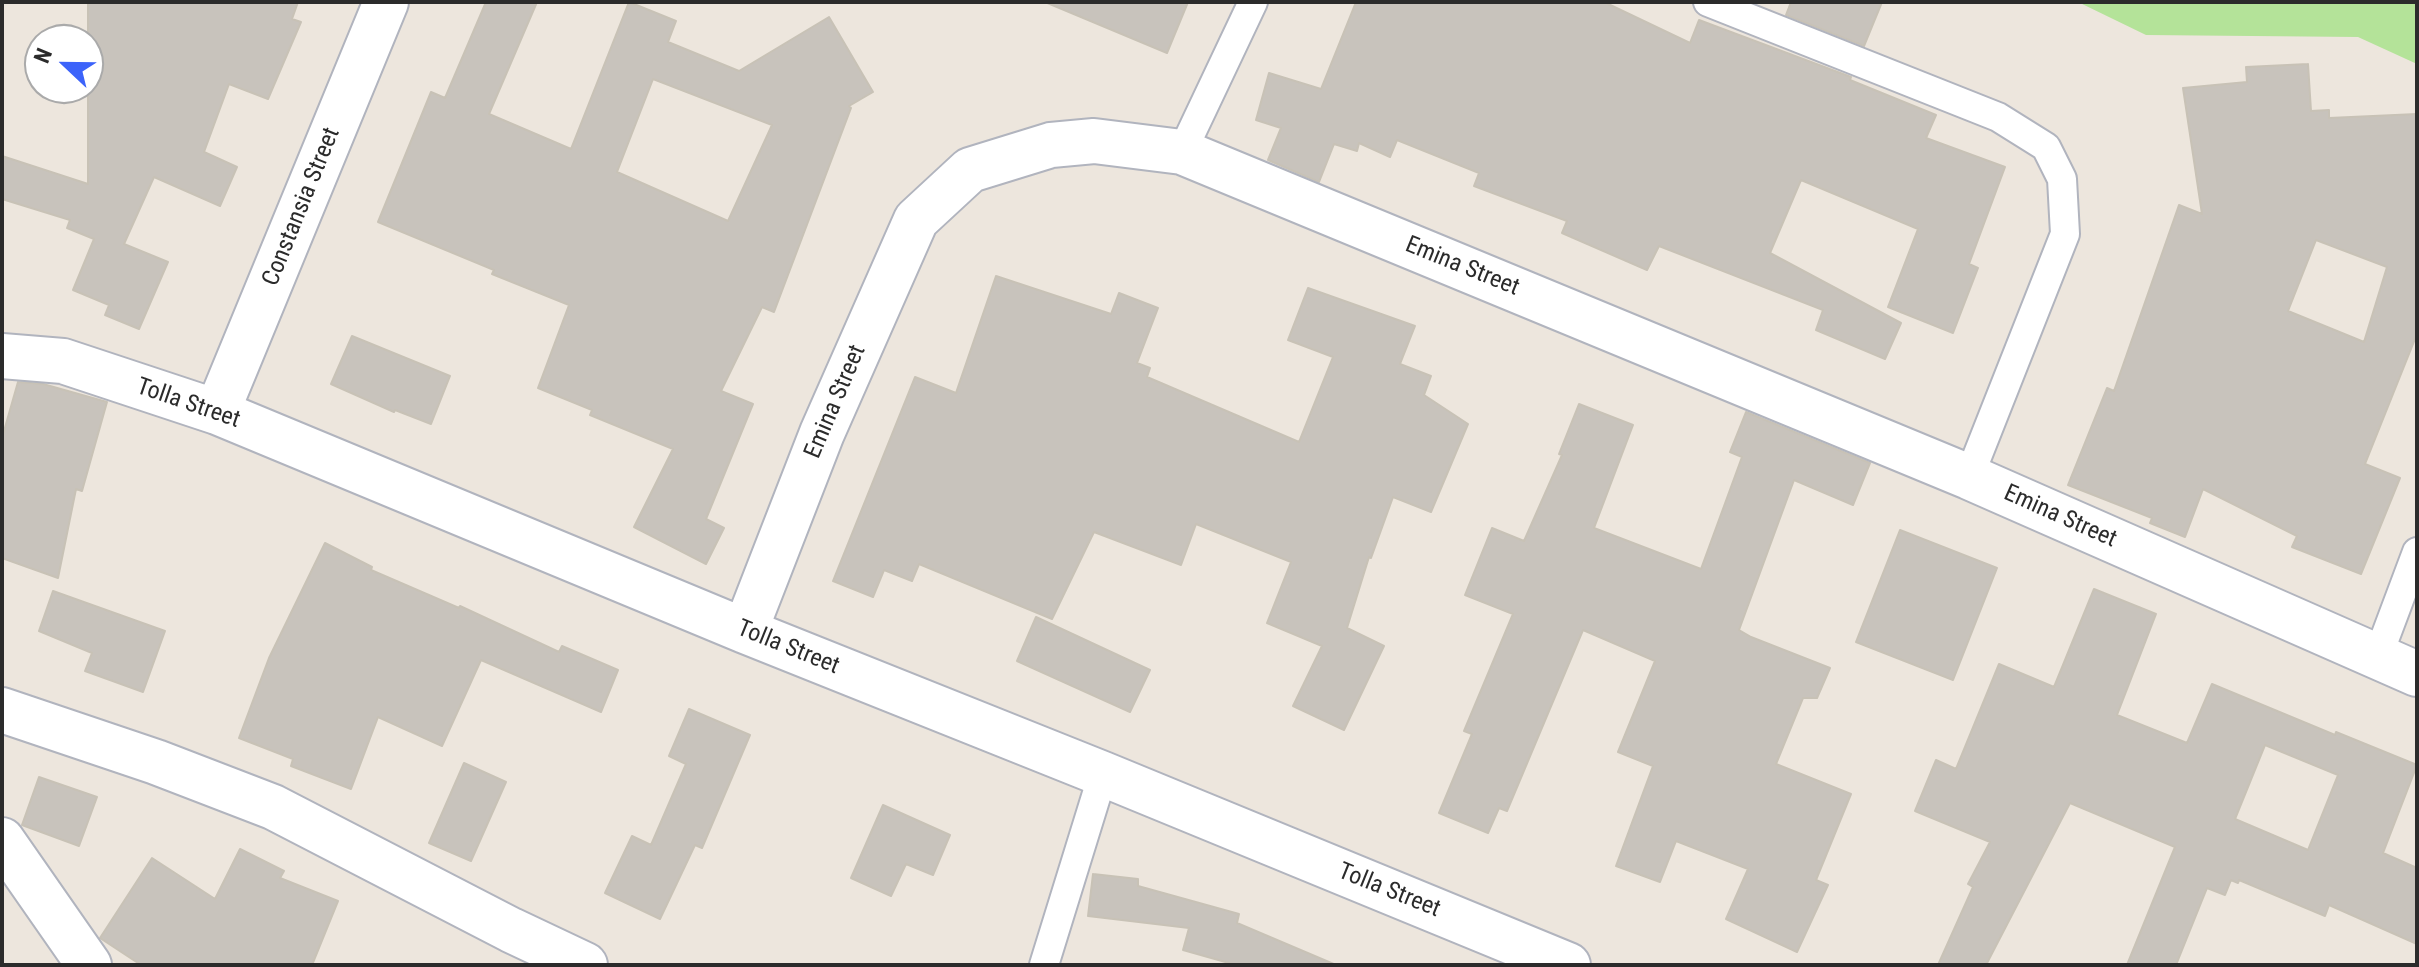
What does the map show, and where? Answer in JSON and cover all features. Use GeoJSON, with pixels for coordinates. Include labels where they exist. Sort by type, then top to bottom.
{"type":"FeatureCollection","features":[{"type":"Feature","properties":{"kind":"street","name":"Constansia Street"},"geometry":{"type":"LineString","coordinates":[[217,412],[386,2]]}},
{"type":"Feature","properties":{"kind":"street","name":"Emina Street"},"geometry":{"type":"LineString","coordinates":[[745,631],[822,433],[916,220],[970,170],[1051,145],[1094,141],[1182,152],[1969,477],[2398,665]]}},
{"type":"Feature","properties":{"kind":"street","name":"Tolla Street"},"geometry":{"type":"LineString","coordinates":[[2,356],[63,361],[217,412],[745,631],[1568,965]]}},
{"type":"Feature","properties":{"kind":"street"},"geometry":{"type":"LineString","coordinates":[[2,710],[156,762],[273,807],[585,965]]}},
{"type":"Feature","properties":{"kind":"street"},"geometry":{"type":"LineString","coordinates":[[2,840],[89,965]]}},
{"type":"Feature","properties":{"kind":"lane"},"geometry":{"type":"LineString","coordinates":[[1182,152],[1253,2]]}},
{"type":"Feature","properties":{"kind":"lane"},"geometry":{"type":"LineString","coordinates":[[1708,2],[1998,117],[2046,147],[2062,179],[2065,234],[1969,477]]}},
{"type":"Feature","properties":{"kind":"lane"},"geometry":{"type":"LineString","coordinates":[[2398,665],[2417,552]]}},
{"type":"Feature","properties":{"kind":"lane"},"geometry":{"type":"LineString","coordinates":[[1044,965],[1103,774]]}},
{"type":"Feature","properties":{"kind":"green space"},"geometry":{"type":"Polygon","coordinates":[[[2078,2],[2417,2],[2417,64],[2358,37],[2146,35],[2078,2]]]}},
{"type":"Feature","properties":{"kind":"building"},"geometry":{"type":"Polygon","coordinates":[[[88,2],[298,2],[292,19],[301,22],[268,99],[229,84],[204,152],[237,167],[220,206],[154,177],[124,244],[168,262],[139,329],[105,315],[109,305],[73,290],[94,239],[67,228],[70,220],[2,199],[2,156],[88,184],[88,104],[104,104],[104,24],[88,24],[88,2]]]}},
{"type":"Feature","properties":{"kind":"building"},"geometry":{"type":"Polygon","coordinates":[[[486,2],[537,2],[489,114],[571,149],[629,2],[676,21],[668,42],[739,71],[829,17],[873,92],[849,106],[851,108],[774,312],[762,307],[721,391],[753,404],[706,519],[724,528],[706,564],[634,527],[673,449],[590,415],[592,410],[538,388],[569,305],[378,222],[431,92],[445,98],[486,2]],[[653,79],[617,172],[728,221],[772,125],[653,79]]]}},
{"type":"Feature","properties":{"kind":"building"},"geometry":{"type":"Polygon","coordinates":[[[1045,2],[1188,2],[1167,53],[1045,2]]]}},
{"type":"Feature","properties":{"kind":"building"},"geometry":{"type":"Polygon","coordinates":[[[1356,2],[1604,2],[1690,43],[1699,20],[1851,77],[1850,80],[1936,115],[1926,138],[2005,167],[1969,264],[1978,268],[1953,333],[1888,307],[1918,229],[1801,180],[1770,253],[1901,323],[1885,359],[1816,330],[1823,310],[1659,246],[1647,270],[1562,233],[1567,221],[1474,186],[1479,173],[1397,140],[1390,157],[1359,143],[1357,151],[1334,144],[1319,182],[1268,160],[1281,128],[1256,120],[1269,73],[1321,89],[1356,2]]]}},
{"type":"Feature","properties":{"kind":"building"},"geometry":{"type":"Polygon","coordinates":[[[1791,2],[1882,2],[1864,46],[1786,15],[1791,2]]]}},
{"type":"Feature","properties":{"kind":"building"},"geometry":{"type":"Polygon","coordinates":[[[2308,64],[2311,111],[2329,110],[2329,118],[2417,114],[2417,334],[2365,464],[2400,478],[2361,574],[2292,547],[2297,536],[2203,489],[2185,537],[2150,523],[2152,518],[2068,485],[2107,388],[2114,391],[2179,205],[2202,214],[2183,88],[2247,82],[2246,67],[2308,64]],[[2316,240],[2288,311],[2364,342],[2387,267],[2316,240]]]}},
{"type":"Feature","properties":{"kind":"building"},"geometry":{"type":"Polygon","coordinates":[[[996,276],[1111,314],[1119,293],[1158,308],[1137,363],[1150,368],[1147,377],[1299,442],[1333,357],[1288,340],[1308,288],[1415,326],[1400,364],[1431,376],[1424,395],[1468,424],[1431,512],[1393,497],[1369,557],[1347,628],[1384,646],[1344,730],[1293,706],[1322,646],[1267,623],[1291,562],[1196,524],[1181,565],[1094,532],[1052,619],[919,564],[912,581],[884,570],[873,597],[833,581],[915,377],[956,393],[996,276]]]}},
{"type":"Feature","properties":{"kind":"building"},"geometry":{"type":"Polygon","coordinates":[[[352,336],[450,376],[431,424],[394,412],[331,384],[352,336]]]}},
{"type":"Feature","properties":{"kind":"building"},"geometry":{"type":"Polygon","coordinates":[[[18,382],[43,384],[107,402],[82,491],[76,489],[58,578],[2,558],[2,438],[18,382]]]}},
{"type":"Feature","properties":{"kind":"building"},"geometry":{"type":"Polygon","coordinates":[[[1579,404],[1633,425],[1594,528],[1701,569],[1742,457],[1730,452],[1746,412],[1870,463],[1853,505],[1794,480],[1739,630],[1830,668],[1817,698],[1803,698],[1776,764],[1851,794],[1816,880],[1828,885],[1797,952],[1726,919],[1748,869],[1676,841],[1660,882],[1616,866],[1653,766],[1618,752],[1655,661],[1583,630],[1507,811],[1499,808],[1488,833],[1439,813],[1472,734],[1464,731],[1513,614],[1465,595],[1492,528],[1524,541],[1562,455],[1559,454],[1579,404]]]}},
{"type":"Feature","properties":{"kind":"building"},"geometry":{"type":"Polygon","coordinates":[[[1900,530],[1997,568],[1953,680],[1856,642],[1900,530]]]}},
{"type":"Feature","properties":{"kind":"building"},"geometry":{"type":"Polygon","coordinates":[[[325,543],[372,567],[371,570],[460,606],[559,652],[562,646],[618,670],[601,712],[481,660],[442,746],[378,717],[351,789],[291,766],[293,759],[239,738],[269,658],[325,543]]]}},
{"type":"Feature","properties":{"kind":"building"},"geometry":{"type":"Polygon","coordinates":[[[2094,589],[2156,614],[2117,715],[2187,743],[2212,684],[2417,765],[2383,853],[2417,868],[2417,944],[2329,905],[2325,916],[2239,880],[2238,883],[2231,880],[2225,895],[2207,888],[2176,965],[2127,965],[2175,847],[2070,803],[1986,965],[1938,965],[1973,887],[1968,884],[1990,842],[1915,811],[1936,760],[1956,769],[1999,664],[2054,687],[2094,589]],[[2265,745],[2235,819],[2308,850],[2338,775],[2265,745]]]}},
{"type":"Feature","properties":{"kind":"building"},"geometry":{"type":"Polygon","coordinates":[[[53,591],[165,631],[143,692],[85,671],[92,653],[39,631],[53,591]]]}},
{"type":"Feature","properties":{"kind":"building"},"geometry":{"type":"Polygon","coordinates":[[[1036,617],[1150,670],[1130,712],[1017,661],[1036,617]]]}},
{"type":"Feature","properties":{"kind":"building"},"geometry":{"type":"Polygon","coordinates":[[[689,709],[750,735],[702,848],[695,845],[660,919],[605,893],[632,836],[651,845],[686,764],[669,756],[689,709]]]}},
{"type":"Feature","properties":{"kind":"building"},"geometry":{"type":"Polygon","coordinates":[[[464,763],[506,782],[471,861],[429,843],[464,763]]]}},
{"type":"Feature","properties":{"kind":"building"},"geometry":{"type":"Polygon","coordinates":[[[39,777],[97,797],[79,846],[22,825],[39,777]]]}},
{"type":"Feature","properties":{"kind":"building"},"geometry":{"type":"Polygon","coordinates":[[[883,805],[950,835],[933,875],[906,864],[891,896],[851,878],[883,805]]]}},
{"type":"Feature","properties":{"kind":"building"},"geometry":{"type":"Polygon","coordinates":[[[240,849],[284,871],[280,878],[338,901],[312,965],[141,965],[100,938],[152,858],[215,899],[240,849]]]}},
{"type":"Feature","properties":{"kind":"building"},"geometry":{"type":"Polygon","coordinates":[[[1093,874],[1138,879],[1138,886],[1239,914],[1237,923],[1336,965],[1236,965],[1183,950],[1189,928],[1088,916],[1093,874]]]}}]}
